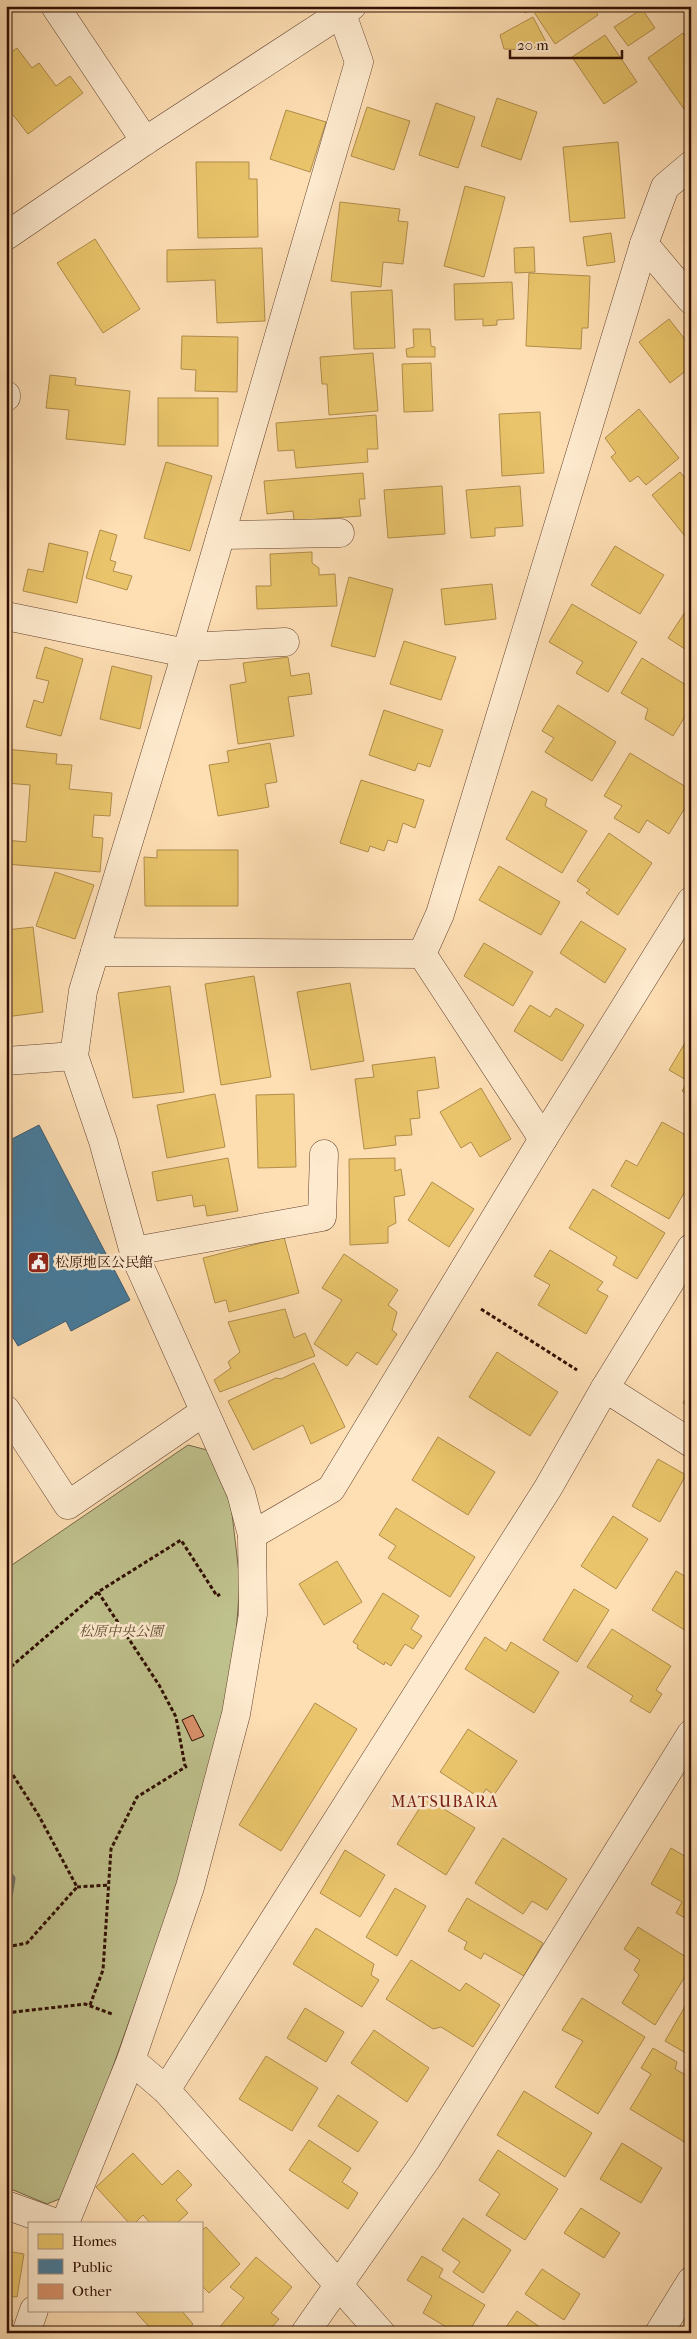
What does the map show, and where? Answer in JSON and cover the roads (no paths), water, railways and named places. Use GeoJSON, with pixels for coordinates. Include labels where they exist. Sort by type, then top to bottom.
{"type":"FeatureCollection","features":[{"type":"Feature","properties":{"kind":"street"},"geometry":{"type":"LineString","coordinates":[[55,6],[145,141]]}},
{"type":"Feature","properties":{"kind":"street"},"geometry":{"type":"LineString","coordinates":[[6,236],[145,141],[347,10],[359,62],[187,650],[83,991],[74,1056],[103,1140],[134,1251],[241,1493],[252,1535],[253,1614],[236,1714],[190,1887],[131,2060],[65,2222]]}},
{"type":"Feature","properties":{"kind":"street"},"geometry":{"type":"LineString","coordinates":[[422,954],[440,914],[644,244],[665,188],[691,166]]}},
{"type":"Feature","properties":{"kind":"street"},"geometry":{"type":"LineString","coordinates":[[644,244],[691,300]]}},
{"type":"Feature","properties":{"kind":"street"},"geometry":{"type":"LineString","coordinates":[[221,535],[340,533]]}},
{"type":"Feature","properties":{"kind":"street"},"geometry":{"type":"LineString","coordinates":[[6,616],[187,650],[284,642]]}},
{"type":"Feature","properties":{"kind":"street"},"geometry":{"type":"LineString","coordinates":[[252,1535],[331,1489],[543,1139],[691,901]]}},
{"type":"Feature","properties":{"kind":"street"},"geometry":{"type":"LineString","coordinates":[[95,952],[422,954]]}},
{"type":"Feature","properties":{"kind":"street"},"geometry":{"type":"LineString","coordinates":[[422,954],[543,1139]]}},
{"type":"Feature","properties":{"kind":"street"},"geometry":{"type":"LineString","coordinates":[[6,1061],[74,1056]]}},
{"type":"Feature","properties":{"kind":"street"},"geometry":{"type":"LineString","coordinates":[[134,1251],[322,1216],[324,1154]]}},
{"type":"Feature","properties":{"kind":"street"},"geometry":{"type":"LineString","coordinates":[[166,2090],[548,1488],[605,1388],[691,1248]]}},
{"type":"Feature","properties":{"kind":"street"},"geometry":{"type":"LineString","coordinates":[[605,1388],[691,1443]]}},
{"type":"Feature","properties":{"kind":"street"},"geometry":{"type":"LineString","coordinates":[[6,1410],[68,1505],[204,1412]]}},
{"type":"Feature","properties":{"kind":"street"},"geometry":{"type":"LineString","coordinates":[[305,2333],[426,2160],[691,1734]]}},
{"type":"Feature","properties":{"kind":"street"},"geometry":{"type":"LineString","coordinates":[[131,2060],[166,2090],[381,2333]]}},
{"type":"Feature","properties":{"kind":"street"},"geometry":{"type":"LineString","coordinates":[[6,2205],[53,2222]]}},
{"type":"Feature","properties":{"kind":"street"},"geometry":{"type":"LineString","coordinates":[[659,2333],[691,2282]]}},
{"type":"Feature","properties":{"kind":"street"},"geometry":{"type":"LineString","coordinates":[[26,2333],[33,2312]]}},
{"type":"Feature","properties":{"kind":"waterway"},"geometry":{"type":"LineString","coordinates":[[6,1875],[10,1879],[6,1902]]}},
{"type":"Feature","properties":{"kind":"place","name":"松原地区公民館"},"geometry":{"type":"Point","coordinates":[39,1262]}},
{"type":"Feature","properties":{"kind":"district","name":"MATSUBARA"},"geometry":{"type":"Point","coordinates":[445,1801]}},
{"type":"Feature","properties":{"kind":"park label","name":"松原中央公園"},"geometry":{"type":"Point","coordinates":[121,1631]}}]}
